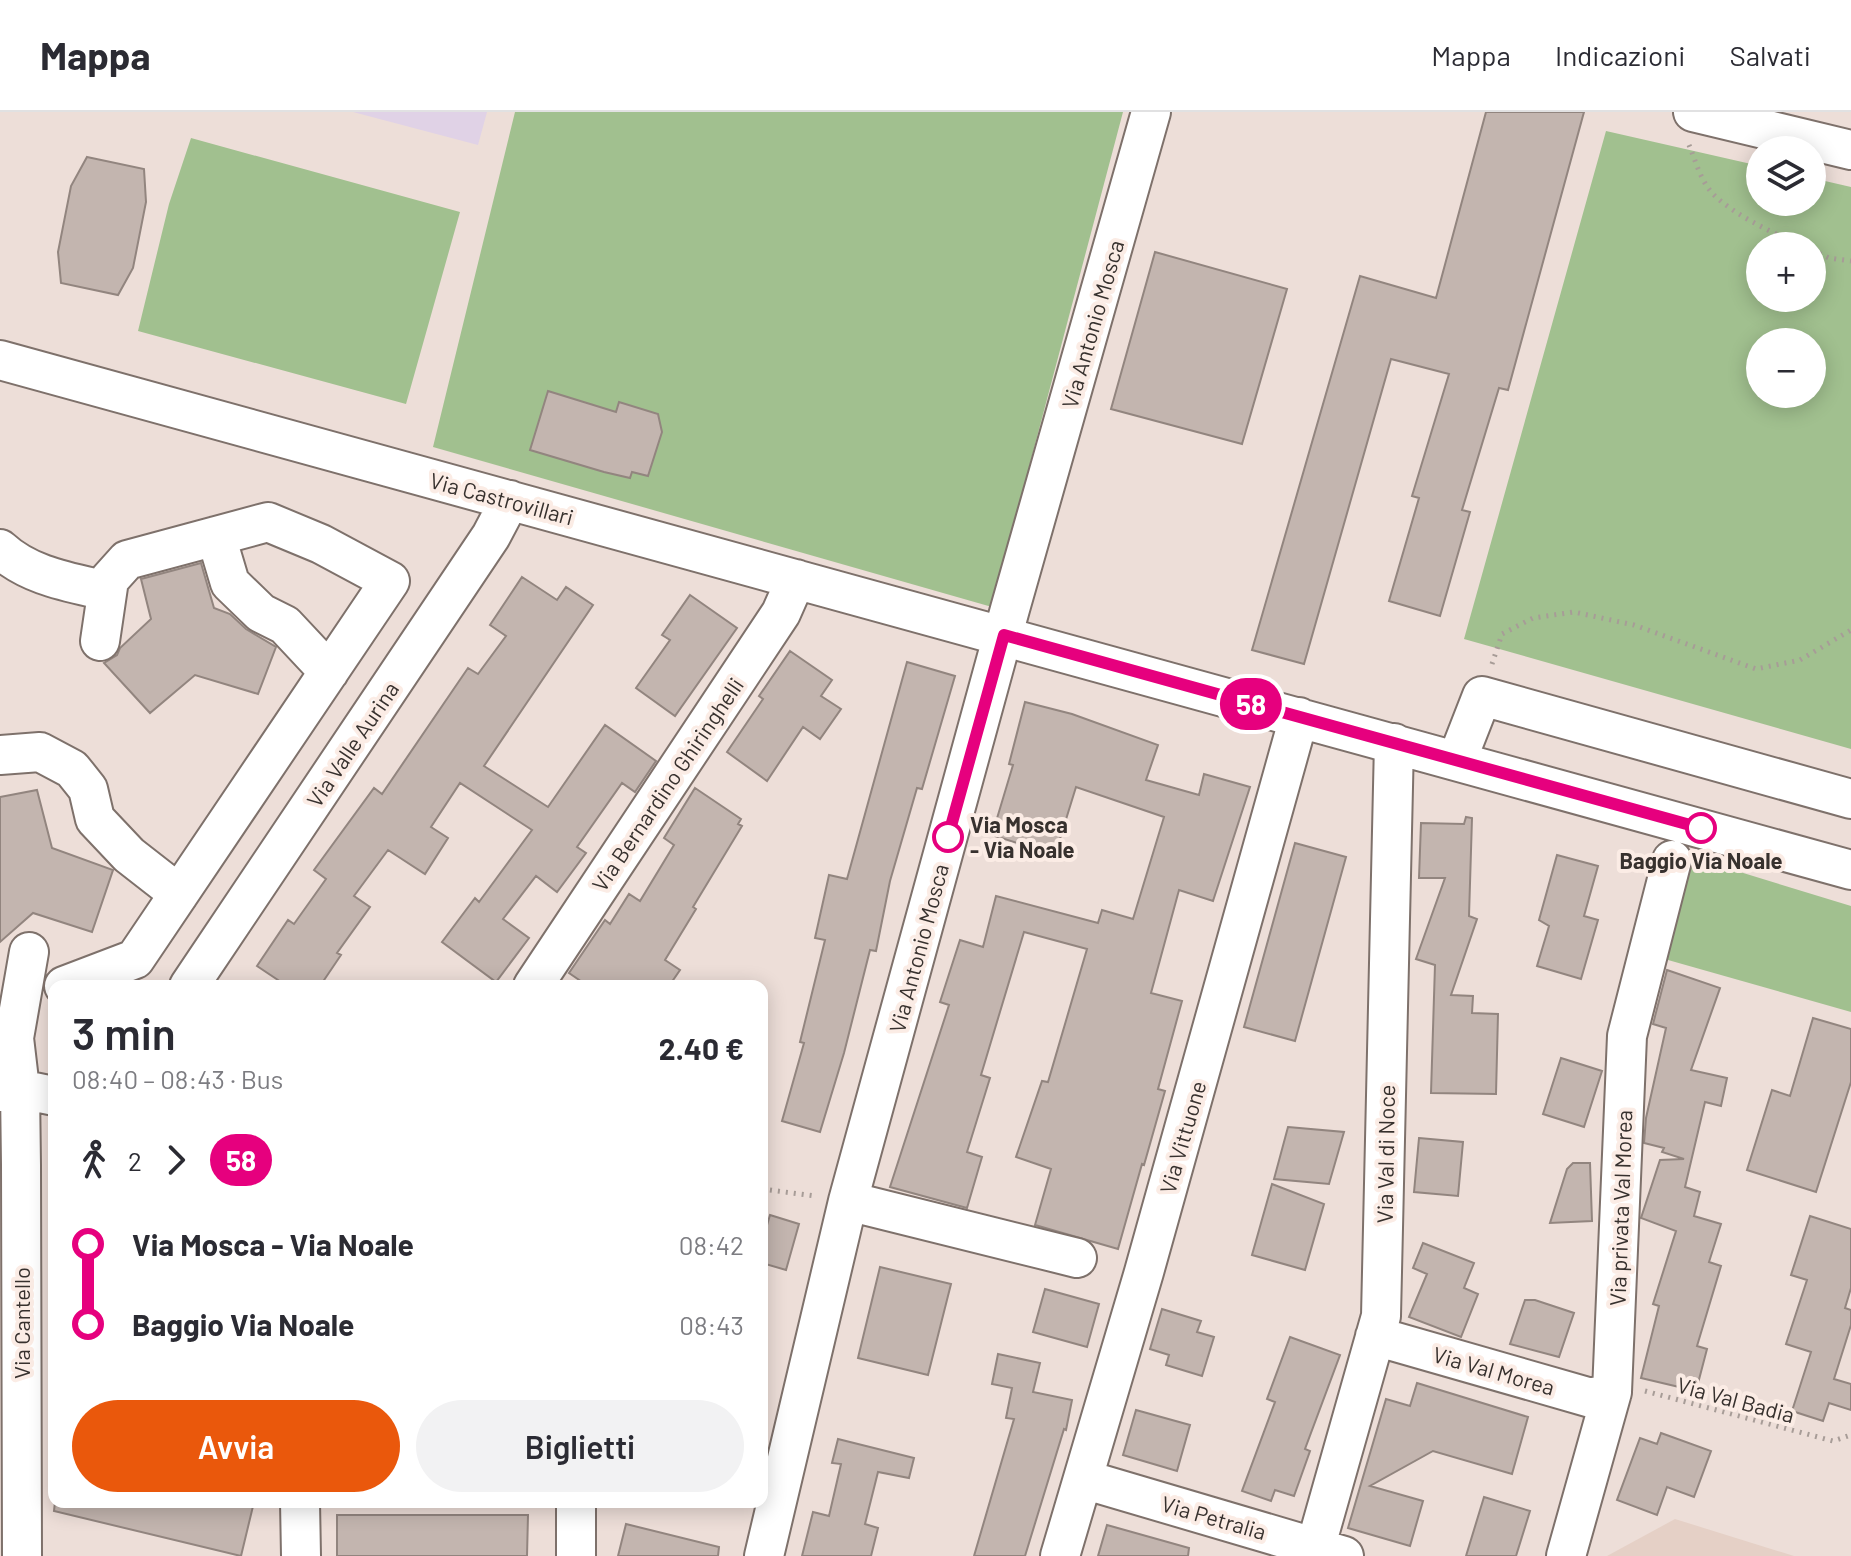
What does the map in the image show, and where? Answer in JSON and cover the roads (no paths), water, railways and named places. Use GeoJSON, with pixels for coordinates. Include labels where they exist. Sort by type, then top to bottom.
{"type":"FeatureCollection","features":[{"type":"Feature","properties":{"kind":"street","name":"Via Antonio Mosca"},"geometry":{"type":"LineString","coordinates":[[764,1556],[848,1201],[1151,112]]}},
{"type":"Feature","properties":{"kind":"street"},"geometry":{"type":"LineString","coordinates":[[1690,125],[1851,150]]}},
{"type":"Feature","properties":{"kind":"street","name":"Via Castrovillari"},"geometry":{"type":"LineString","coordinates":[[0,360],[1851,870]]}},
{"type":"Feature","properties":{"kind":"street","name":"Via Valle Aurina"},"geometry":{"type":"LineString","coordinates":[[193,980],[491,536],[510,500]]}},
{"type":"Feature","properties":{"kind":"street"},"geometry":{"type":"LineString","coordinates":[[80,980],[135,959],[390,581],[321,544],[268,522],[127,560],[109,580],[100,641]]}},
{"type":"Feature","properties":{"kind":"street"},"geometry":{"type":"LineString","coordinates":[[216,536],[230,583],[261,613],[285,625],[329,672]]}},
{"type":"Feature","properties":{"kind":"street"},"geometry":{"type":"LineString","coordinates":[[0,549],[15,563],[50,577],[107,591]]}},
{"type":"Feature","properties":{"kind":"street","name":"Via Bernardino Ghiringhelli"},"geometry":{"type":"LineString","coordinates":[[537,980],[781,613],[796,579]]}},
{"type":"Feature","properties":{"kind":"street"},"geometry":{"type":"LineString","coordinates":[[1457,760],[1482,696],[1851,799]]}},
{"type":"Feature","properties":{"kind":"street","name":"Via Vittuone"},"geometry":{"type":"LineString","coordinates":[[1060,1556],[1144,1272],[1299,717]]}},
{"type":"Feature","properties":{"kind":"street","name":"Via Val di Noce"},"geometry":{"type":"LineString","coordinates":[[1324,1553],[1381,1316],[1394,743]]}},
{"type":"Feature","properties":{"kind":"street"},"geometry":{"type":"LineString","coordinates":[[0,755],[40,752],[72,769],[88,789],[95,819],[129,855],[179,894]]}},
{"type":"Feature","properties":{"kind":"street","name":"Via privata Val Morea"},"geometry":{"type":"LineString","coordinates":[[1566,1556],[1612,1392],[1627,1036],[1672,860]]}},
{"type":"Feature","properties":{"kind":"street","name":"Via Cantello"},"geometry":{"type":"LineString","coordinates":[[22,1556],[10,1331],[25,1165],[25,1092],[14,1038],[37,996],[29,952]]}},
{"type":"Feature","properties":{"kind":"street"},"geometry":{"type":"LineString","coordinates":[[848,1201],[1077,1258]]}},
{"type":"Feature","properties":{"kind":"street","name":"Via Val Morea"},"geometry":{"type":"LineString","coordinates":[[1375,1336],[1591,1398],[1612,1392]]}},
{"type":"Feature","properties":{"kind":"street","name":"Via Petralia"},"geometry":{"type":"LineString","coordinates":[[1083,1479],[1324,1553]]}},
{"type":"Feature","properties":{"kind":"street"},"geometry":{"type":"LineString","coordinates":[[300,1508],[301,1556]]}},
{"type":"Feature","properties":{"kind":"street"},"geometry":{"type":"LineString","coordinates":[[576,1508],[576,1556]]}},
{"type":"Feature","properties":{"kind":"place","name":"Baggio Via Noale"},"geometry":{"type":"Point","coordinates":[1701,828]}},
{"type":"Feature","properties":{"kind":"place","name":"Via Mosca - Via Noale"},"geometry":{"type":"Point","coordinates":[948,837]}}]}
